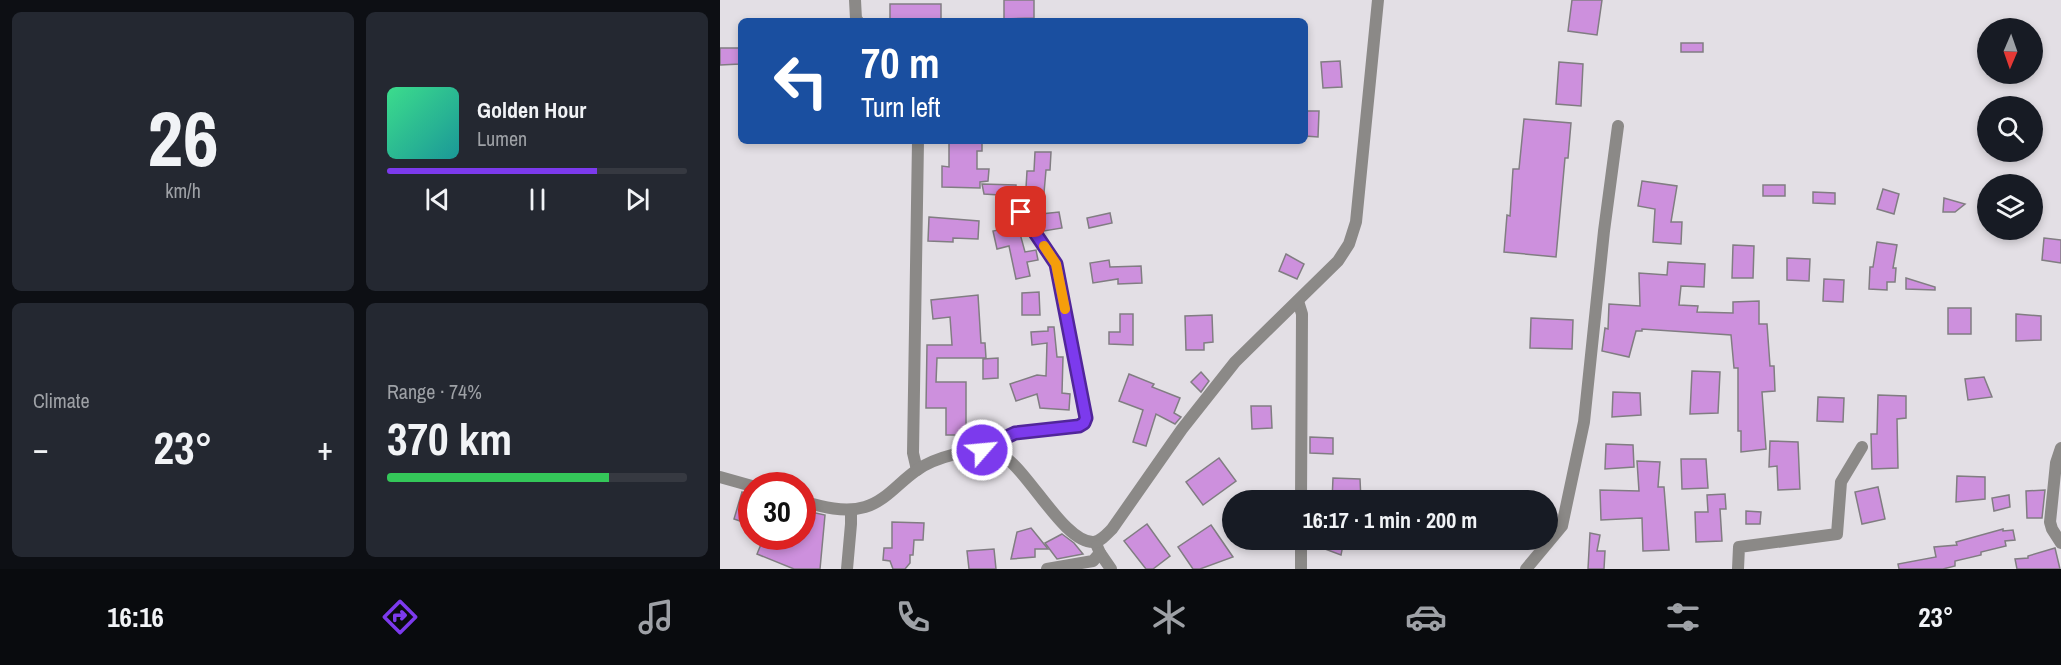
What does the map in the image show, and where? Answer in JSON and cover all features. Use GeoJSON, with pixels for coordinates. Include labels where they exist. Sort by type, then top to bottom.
{"type":"FeatureCollection","features":[{"type":"Feature","properties":{"kind":"street"},"geometry":{"type":"LineString","coordinates":[[855,0],[856,18]]}},
{"type":"Feature","properties":{"kind":"street"},"geometry":{"type":"LineString","coordinates":[[1047,569],[1093,561],[1098,548],[1182,429],[1235,362],[1338,261],[1349,244],[1356,222],[1378,0]]}},
{"type":"Feature","properties":{"kind":"street"},"geometry":{"type":"LineString","coordinates":[[1526,569],[1562,526],[1572,480],[1584,422],[1604,231],[1618,126]]}},
{"type":"Feature","properties":{"kind":"street"},"geometry":{"type":"LineString","coordinates":[[917,470],[913,453],[918,144]]}},
{"type":"Feature","properties":{"kind":"street"},"geometry":{"type":"LineString","coordinates":[[995,452],[1000,440],[1015,433],[1079,426],[1086,418],[1056,264],[1021,212]]}},
{"type":"Feature","properties":{"kind":"street"},"geometry":{"type":"LineString","coordinates":[[1298,301],[1302,314],[1301,490]]}},
{"type":"Feature","properties":{"kind":"street"},"geometry":{"type":"LineString","coordinates":[[1738,569],[1739,547],[1837,534],[1841,482],[1862,447]]}},
{"type":"Feature","properties":{"kind":"street"},"geometry":{"type":"LineString","coordinates":[[2061,448],[2056,463],[2050,522],[2061,543]]}},
{"type":"Feature","properties":{"kind":"street"},"geometry":{"type":"LineString","coordinates":[[816,505],[851,510],[878,502],[917,470],[930,463],[962,453],[982,450],[995,452],[1006,455],[1049,509],[1071,530],[1098,548],[1111,569]]}},
{"type":"Feature","properties":{"kind":"street"},"geometry":{"type":"LineString","coordinates":[[720,477],[738,482]]}},
{"type":"Feature","properties":{"kind":"street"},"geometry":{"type":"LineString","coordinates":[[847,569],[851,510]]}},
{"type":"Feature","properties":{"kind":"street"},"geometry":{"type":"LineString","coordinates":[[1301,550],[1301,569]]}},
{"type":"Feature","properties":{"kind":"building"},"geometry":{"type":"Polygon","coordinates":[[[1004,0],[1034,0],[1034,18],[1004,18],[1004,0]]]}},
{"type":"Feature","properties":{"kind":"building"},"geometry":{"type":"Polygon","coordinates":[[[1572,0],[1602,0],[1597,35],[1568,31],[1572,0]]]}},
{"type":"Feature","properties":{"kind":"building"},"geometry":{"type":"Polygon","coordinates":[[[890,4],[941,4],[941,18],[890,18],[890,4]]]}},
{"type":"Feature","properties":{"kind":"building"},"geometry":{"type":"Polygon","coordinates":[[[1681,43],[1703,43],[1703,52],[1681,52],[1681,43]]]}},
{"type":"Feature","properties":{"kind":"building"},"geometry":{"type":"Polygon","coordinates":[[[720,48],[738,48],[738,64],[720,65],[720,48]]]}},
{"type":"Feature","properties":{"kind":"building"},"geometry":{"type":"Polygon","coordinates":[[[1340,61],[1342,87],[1323,88],[1321,62],[1340,61]]]}},
{"type":"Feature","properties":{"kind":"building"},"geometry":{"type":"Polygon","coordinates":[[[1559,62],[1583,64],[1581,106],[1556,104],[1559,62]]]}},
{"type":"Feature","properties":{"kind":"building"},"geometry":{"type":"Polygon","coordinates":[[[1308,111],[1319,111],[1318,137],[1308,136],[1308,111]]]}},
{"type":"Feature","properties":{"kind":"building"},"geometry":{"type":"Polygon","coordinates":[[[1524,119],[1571,123],[1568,158],[1565,158],[1556,257],[1504,252],[1507,215],[1510,216],[1513,169],[1519,169],[1524,119]]]}},
{"type":"Feature","properties":{"kind":"building"},"geometry":{"type":"Polygon","coordinates":[[[949,144],[982,144],[982,151],[977,151],[977,169],[989,169],[988,181],[980,182],[980,188],[942,187],[942,166],[949,167],[949,144]]]}},
{"type":"Feature","properties":{"kind":"building"},"geometry":{"type":"Polygon","coordinates":[[[1035,152],[1051,152],[1050,170],[1046,170],[1043,204],[1035,204],[1035,188],[1026,188],[1027,171],[1034,171],[1035,152]]]}},
{"type":"Feature","properties":{"kind":"building"},"geometry":{"type":"Polygon","coordinates":[[[1642,181],[1677,186],[1671,222],[1682,222],[1681,244],[1653,242],[1655,209],[1638,206],[1642,181]]]}},
{"type":"Feature","properties":{"kind":"building"},"geometry":{"type":"Polygon","coordinates":[[[982,184],[1016,185],[1016,203],[999,203],[999,195],[984,194],[982,184]]]}},
{"type":"Feature","properties":{"kind":"building"},"geometry":{"type":"Polygon","coordinates":[[[1763,185],[1785,185],[1785,196],[1763,196],[1763,185]]]}},
{"type":"Feature","properties":{"kind":"building"},"geometry":{"type":"Polygon","coordinates":[[[1883,189],[1899,194],[1894,214],[1877,209],[1883,189]]]}},
{"type":"Feature","properties":{"kind":"building"},"geometry":{"type":"Polygon","coordinates":[[[1813,192],[1835,193],[1835,204],[1813,203],[1813,192]]]}},
{"type":"Feature","properties":{"kind":"building"},"geometry":{"type":"Polygon","coordinates":[[[1944,198],[1965,204],[1955,212],[1943,212],[1944,198]]]}},
{"type":"Feature","properties":{"kind":"building"},"geometry":{"type":"Polygon","coordinates":[[[1059,212],[1062,228],[1044,231],[1041,214],[1059,212]]]}},
{"type":"Feature","properties":{"kind":"building"},"geometry":{"type":"Polygon","coordinates":[[[1110,213],[1112,223],[1089,228],[1087,218],[1110,213]]]}},
{"type":"Feature","properties":{"kind":"building"},"geometry":{"type":"Polygon","coordinates":[[[929,217],[979,221],[978,239],[953,238],[953,242],[928,241],[929,217]]]}},
{"type":"Feature","properties":{"kind":"building"},"geometry":{"type":"Polygon","coordinates":[[[1016,219],[1025,252],[1036,250],[1038,260],[1027,262],[1030,276],[1016,279],[1009,246],[997,249],[993,231],[1004,229],[1003,222],[1016,219]]]}},
{"type":"Feature","properties":{"kind":"building"},"geometry":{"type":"Polygon","coordinates":[[[2044,238],[2061,240],[2061,263],[2042,260],[2044,238]]]}},
{"type":"Feature","properties":{"kind":"building"},"geometry":{"type":"Polygon","coordinates":[[[1877,242],[1897,245],[1893,268],[1896,268],[1895,282],[1887,282],[1887,290],[1869,289],[1870,267],[1873,267],[1877,242]]]}},
{"type":"Feature","properties":{"kind":"building"},"geometry":{"type":"Polygon","coordinates":[[[1733,245],[1754,246],[1753,278],[1732,278],[1733,245]]]}},
{"type":"Feature","properties":{"kind":"building"},"geometry":{"type":"Polygon","coordinates":[[[1286,254],[1304,264],[1297,279],[1279,271],[1286,254]]]}},
{"type":"Feature","properties":{"kind":"building"},"geometry":{"type":"Polygon","coordinates":[[[1787,258],[1810,259],[1809,281],[1787,280],[1787,258]]]}},
{"type":"Feature","properties":{"kind":"building"},"geometry":{"type":"Polygon","coordinates":[[[1109,260],[1110,267],[1141,266],[1142,283],[1118,284],[1118,279],[1093,283],[1090,263],[1109,260]]]}},
{"type":"Feature","properties":{"kind":"building"},"geometry":{"type":"Polygon","coordinates":[[[1668,262],[1705,264],[1704,287],[1681,286],[1679,305],[1698,306],[1697,312],[1733,313],[1733,302],[1759,301],[1759,324],[1767,324],[1770,366],[1774,366],[1775,391],[1762,392],[1766,449],[1741,452],[1741,431],[1738,431],[1738,368],[1734,368],[1731,335],[1642,329],[1642,331],[1636,331],[1629,357],[1602,351],[1605,328],[1608,329],[1609,304],[1640,306],[1639,273],[1667,275],[1668,262]]]}},
{"type":"Feature","properties":{"kind":"building"},"geometry":{"type":"Polygon","coordinates":[[[1906,278],[1935,287],[1935,290],[1906,289],[1906,278]]]}},
{"type":"Feature","properties":{"kind":"building"},"geometry":{"type":"Polygon","coordinates":[[[1824,279],[1844,280],[1843,302],[1823,301],[1824,279]]]}},
{"type":"Feature","properties":{"kind":"building"},"geometry":{"type":"Polygon","coordinates":[[[1039,292],[1040,315],[1022,315],[1022,293],[1039,292]]]}},
{"type":"Feature","properties":{"kind":"building"},"geometry":{"type":"Polygon","coordinates":[[[978,295],[981,343],[985,343],[986,358],[937,358],[936,382],[966,382],[966,435],[946,435],[946,408],[926,408],[927,345],[952,345],[950,317],[933,319],[931,300],[978,295]]]}},
{"type":"Feature","properties":{"kind":"building"},"geometry":{"type":"Polygon","coordinates":[[[1948,308],[1971,308],[1971,334],[1948,334],[1948,308]]]}},
{"type":"Feature","properties":{"kind":"building"},"geometry":{"type":"Polygon","coordinates":[[[1120,314],[1133,314],[1133,345],[1109,344],[1109,332],[1120,332],[1120,314]]]}},
{"type":"Feature","properties":{"kind":"building"},"geometry":{"type":"Polygon","coordinates":[[[2016,314],[2041,316],[2041,340],[2016,341],[2016,314]]]}},
{"type":"Feature","properties":{"kind":"building"},"geometry":{"type":"Polygon","coordinates":[[[1212,315],[1213,342],[1204,343],[1204,350],[1186,350],[1185,316],[1212,315]]]}},
{"type":"Feature","properties":{"kind":"building"},"geometry":{"type":"Polygon","coordinates":[[[1531,318],[1573,320],[1572,349],[1530,348],[1531,318]]]}},
{"type":"Feature","properties":{"kind":"building"},"geometry":{"type":"Polygon","coordinates":[[[1048,327],[1054,327],[1057,357],[1063,357],[1062,393],[1070,394],[1069,410],[1040,408],[1037,394],[1016,401],[1010,384],[1037,375],[1046,376],[1047,343],[1032,345],[1031,332],[1048,331],[1048,327]]]}},
{"type":"Feature","properties":{"kind":"building"},"geometry":{"type":"Polygon","coordinates":[[[998,358],[998,378],[983,379],[983,359],[998,358]]]}},
{"type":"Feature","properties":{"kind":"building"},"geometry":{"type":"Polygon","coordinates":[[[1692,371],[1720,372],[1718,413],[1690,414],[1692,371]]]}},
{"type":"Feature","properties":{"kind":"building"},"geometry":{"type":"Polygon","coordinates":[[[1201,372],[1209,381],[1201,392],[1191,382],[1201,372]]]}},
{"type":"Feature","properties":{"kind":"building"},"geometry":{"type":"Polygon","coordinates":[[[1129,374],[1154,384],[1152,387],[1180,398],[1174,413],[1181,417],[1175,424],[1156,414],[1146,446],[1133,442],[1143,410],[1119,401],[1129,374]]]}},
{"type":"Feature","properties":{"kind":"building"},"geometry":{"type":"Polygon","coordinates":[[[1984,377],[1992,397],[1968,400],[1965,379],[1984,377]]]}},
{"type":"Feature","properties":{"kind":"building"},"geometry":{"type":"Polygon","coordinates":[[[1613,392],[1640,393],[1641,415],[1612,417],[1613,392]]]}},
{"type":"Feature","properties":{"kind":"building"},"geometry":{"type":"Polygon","coordinates":[[[1878,395],[1906,396],[1906,418],[1897,419],[1898,468],[1872,469],[1871,434],[1877,434],[1878,395]]]}},
{"type":"Feature","properties":{"kind":"building"},"geometry":{"type":"Polygon","coordinates":[[[1818,397],[1844,398],[1843,422],[1817,421],[1818,397]]]}},
{"type":"Feature","properties":{"kind":"building"},"geometry":{"type":"Polygon","coordinates":[[[1251,406],[1271,406],[1272,428],[1252,429],[1251,406]]]}},
{"type":"Feature","properties":{"kind":"building"},"geometry":{"type":"Polygon","coordinates":[[[1310,437],[1333,438],[1333,454],[1310,453],[1310,437]]]}},
{"type":"Feature","properties":{"kind":"building"},"geometry":{"type":"Polygon","coordinates":[[[1770,441],[1798,442],[1800,489],[1778,490],[1777,466],[1769,467],[1770,441]]]}},
{"type":"Feature","properties":{"kind":"building"},"geometry":{"type":"Polygon","coordinates":[[[1606,444],[1633,445],[1634,467],[1605,469],[1606,444]]]}},
{"type":"Feature","properties":{"kind":"building"},"geometry":{"type":"Polygon","coordinates":[[[1219,458],[1236,481],[1203,505],[1186,482],[1219,458]]]}},
{"type":"Feature","properties":{"kind":"building"},"geometry":{"type":"Polygon","coordinates":[[[1681,459],[1706,459],[1708,488],[1682,489],[1681,459]]]}},
{"type":"Feature","properties":{"kind":"building"},"geometry":{"type":"Polygon","coordinates":[[[1637,461],[1660,462],[1658,487],[1664,487],[1669,550],[1643,551],[1642,518],[1601,520],[1600,490],[1639,491],[1637,461]]]}},
{"type":"Feature","properties":{"kind":"building"},"geometry":{"type":"Polygon","coordinates":[[[1957,476],[1985,477],[1985,499],[1956,502],[1957,476]]]}},
{"type":"Feature","properties":{"kind":"building"},"geometry":{"type":"Polygon","coordinates":[[[1333,478],[1360,479],[1360,490],[1332,490],[1333,478]]]}},
{"type":"Feature","properties":{"kind":"building"},"geometry":{"type":"Polygon","coordinates":[[[1878,487],[1885,519],[1862,524],[1855,492],[1878,487]]]}},
{"type":"Feature","properties":{"kind":"building"},"geometry":{"type":"Polygon","coordinates":[[[2045,490],[2042,518],[2027,518],[2026,491],[2045,490]]]}},
{"type":"Feature","properties":{"kind":"building"},"geometry":{"type":"Polygon","coordinates":[[[1725,494],[1726,509],[1720,509],[1722,541],[1696,542],[1695,512],[1708,512],[1707,495],[1725,494]]]}},
{"type":"Feature","properties":{"kind":"building"},"geometry":{"type":"Polygon","coordinates":[[[2009,495],[2010,507],[1994,511],[1992,498],[2009,495]]]}},
{"type":"Feature","properties":{"kind":"building"},"geometry":{"type":"Polygon","coordinates":[[[738,506],[738,520],[734,519],[738,506]]]}},
{"type":"Feature","properties":{"kind":"building"},"geometry":{"type":"Polygon","coordinates":[[[1746,511],[1761,512],[1760,524],[1746,524],[1746,511]]]}},
{"type":"Feature","properties":{"kind":"building"},"geometry":{"type":"Polygon","coordinates":[[[816,513],[825,515],[820,569],[794,569],[757,554],[759,550],[816,550],[816,513]]]}},
{"type":"Feature","properties":{"kind":"building"},"geometry":{"type":"Polygon","coordinates":[[[892,522],[924,523],[923,540],[914,540],[913,555],[910,555],[910,563],[905,569],[893,569],[890,561],[883,560],[884,548],[892,548],[892,522]]]}},
{"type":"Feature","properties":{"kind":"building"},"geometry":{"type":"Polygon","coordinates":[[[1147,524],[1170,556],[1153,569],[1146,569],[1124,541],[1147,524]]]}},
{"type":"Feature","properties":{"kind":"building"},"geometry":{"type":"Polygon","coordinates":[[[1211,525],[1222,541],[1222,550],[1228,550],[1233,557],[1200,569],[1193,569],[1178,547],[1211,525]]]}},
{"type":"Feature","properties":{"kind":"building"},"geometry":{"type":"Polygon","coordinates":[[[1031,528],[1048,549],[1035,549],[1035,557],[1011,559],[1017,532],[1031,528]]]}},
{"type":"Feature","properties":{"kind":"building"},"geometry":{"type":"Polygon","coordinates":[[[2003,529],[2003,531],[2013,530],[2015,540],[2005,541],[2006,546],[1981,552],[1981,555],[1955,561],[1955,566],[1943,569],[1899,569],[1898,564],[1936,557],[1934,547],[1957,545],[1956,542],[2003,529]]]}},
{"type":"Feature","properties":{"kind":"building"},"geometry":{"type":"Polygon","coordinates":[[[1590,533],[1600,535],[1597,551],[1605,551],[1604,569],[1588,569],[1590,533]]]}},
{"type":"Feature","properties":{"kind":"building"},"geometry":{"type":"Polygon","coordinates":[[[1062,534],[1083,554],[1057,559],[1045,543],[1062,534]]]}},
{"type":"Feature","properties":{"kind":"building"},"geometry":{"type":"Polygon","coordinates":[[[2055,548],[2060,569],[2017,569],[2015,559],[2028,558],[2028,556],[2055,548]]]}},
{"type":"Feature","properties":{"kind":"building"},"geometry":{"type":"Polygon","coordinates":[[[994,549],[996,569],[969,569],[967,551],[994,549]]]}},
{"type":"Feature","properties":{"kind":"building"},"geometry":{"type":"Polygon","coordinates":[[[1328,550],[1342,550],[1341,555],[1328,550]]]}},
{"type":"Feature","properties":{"kind":"slow traffic"},"geometry":{"type":"LineString","coordinates":[[1044,246],[1056,264],[1065,309]]}},
{"type":"Feature","properties":{"kind":"route"},"geometry":{"type":"LineString","coordinates":[[982,450],[995,452],[1000,440],[1015,433],[1079,426],[1086,418],[1056,264],[1021,212]]}}]}
